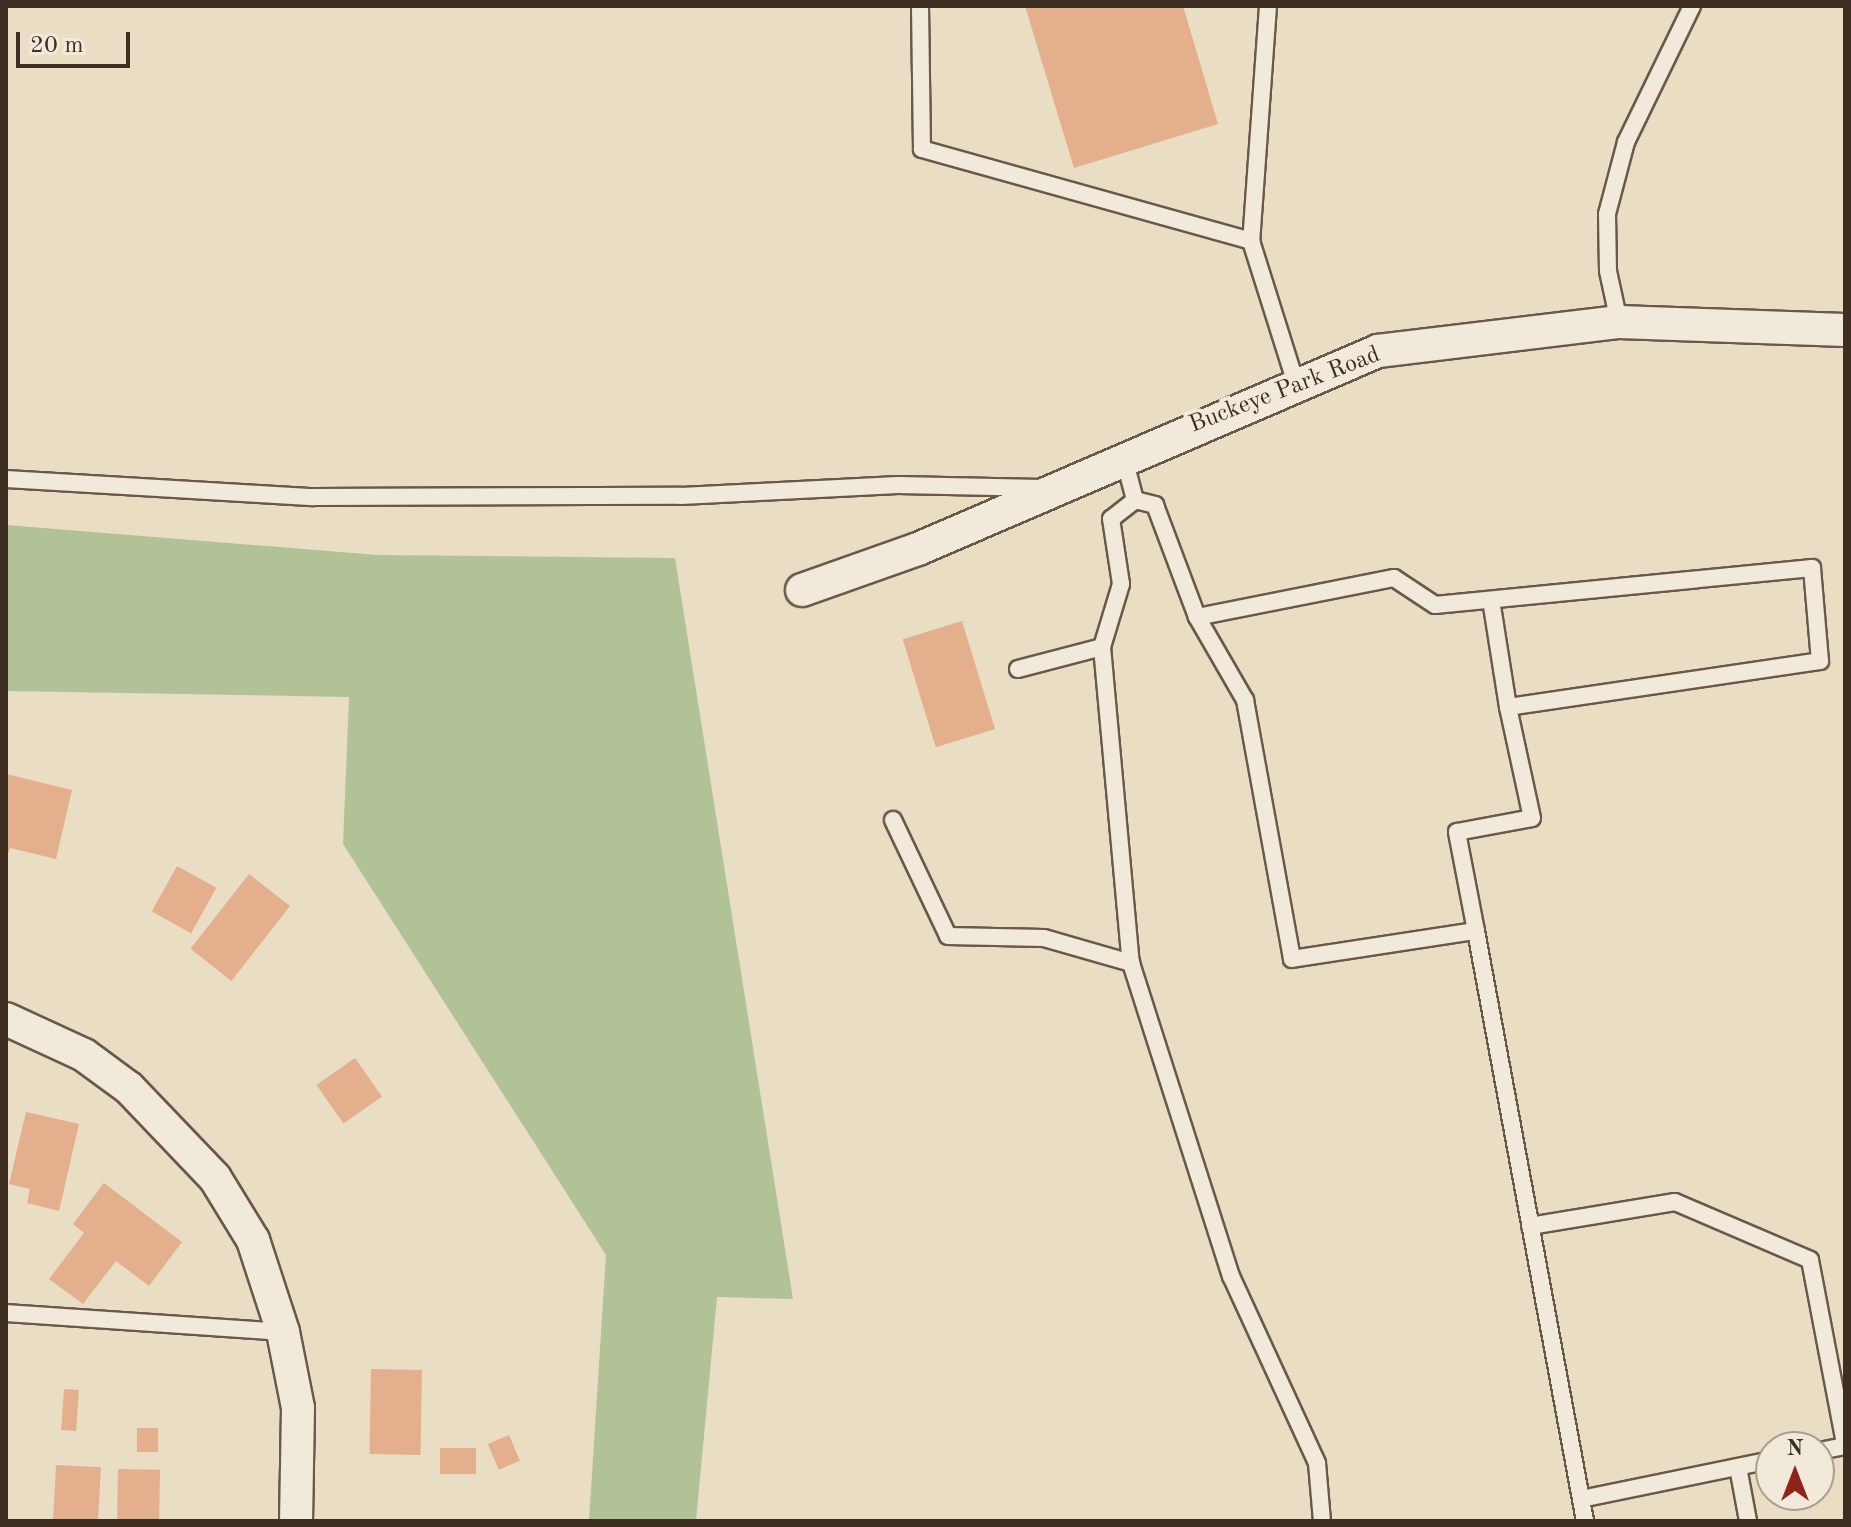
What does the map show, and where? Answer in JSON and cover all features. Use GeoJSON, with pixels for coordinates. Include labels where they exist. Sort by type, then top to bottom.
{"type":"FeatureCollection","features":[{"type":"Feature","properties":{"kind":"street","name":"Buckeye Park Road"},"geometry":{"type":"LineString","coordinates":[[802,590],[918,549],[1053,488],[1378,351],[1619,322],[1845,330]]}},
{"type":"Feature","properties":{"kind":"street"},"geometry":{"type":"LineString","coordinates":[[6,1019],[84,1055],[171,1126],[215,1178],[253,1240],[283,1332],[298,1408],[296,1521]]}},
{"type":"Feature","properties":{"kind":"lane"},"geometry":{"type":"LineString","coordinates":[[920,6],[922,149],[1251,241]]}},
{"type":"Feature","properties":{"kind":"lane"},"geometry":{"type":"LineString","coordinates":[[1268,6],[1251,241],[1296,384]]}},
{"type":"Feature","properties":{"kind":"lane"},"geometry":{"type":"LineString","coordinates":[[1619,322],[1608,271],[1607,214],[1626,142],[1692,6]]}},
{"type":"Feature","properties":{"kind":"lane"},"geometry":{"type":"LineString","coordinates":[[1124,458],[1135,500]]}},
{"type":"Feature","properties":{"kind":"lane"},"geometry":{"type":"LineString","coordinates":[[6,479],[313,497],[681,496],[898,485],[1053,488]]}},
{"type":"Feature","properties":{"kind":"lane"},"geometry":{"type":"LineString","coordinates":[[1135,500],[1155,505],[1197,617],[1245,700],[1292,959],[1476,931]]}},
{"type":"Feature","properties":{"kind":"lane"},"geometry":{"type":"LineString","coordinates":[[1135,500],[1111,519],[1121,584],[1102,647],[1131,963],[1231,1276],[1317,1463],[1322,1521]]}},
{"type":"Feature","properties":{"kind":"lane"},"geometry":{"type":"LineString","coordinates":[[1197,617],[1394,578],[1435,605],[1812,568],[1820,661],[1508,707]]}},
{"type":"Feature","properties":{"kind":"lane"},"geometry":{"type":"LineString","coordinates":[[1491,600],[1508,707],[1532,818],[1457,832],[1585,1521]]}},
{"type":"Feature","properties":{"kind":"lane"},"geometry":{"type":"LineString","coordinates":[[1018,669],[1102,647]]}},
{"type":"Feature","properties":{"kind":"lane"},"geometry":{"type":"LineString","coordinates":[[893,820],[948,936],[1044,938],[1131,963]]}},
{"type":"Feature","properties":{"kind":"lane"},"geometry":{"type":"LineString","coordinates":[[1530,1226],[1675,1202],[1810,1260],[1845,1445]]}},
{"type":"Feature","properties":{"kind":"lane"},"geometry":{"type":"LineString","coordinates":[[6,1313],[283,1332]]}},
{"type":"Feature","properties":{"kind":"lane"},"geometry":{"type":"LineString","coordinates":[[1581,1499],[1755,1463]]}},
{"type":"Feature","properties":{"kind":"lane"},"geometry":{"type":"LineString","coordinates":[[1738,1467],[1748,1521]]}},
{"type":"Feature","properties":{"kind":"green space"},"geometry":{"type":"Polygon","coordinates":[[[6,525],[378,555],[675,558],[793,1299],[717,1297],[696,1521],[589,1521],[606,1255],[343,844],[349,697],[6,691],[6,525]]]}},
{"type":"Feature","properties":{"kind":"building"},"geometry":{"type":"Polygon","coordinates":[[[1025,6],[1183,6],[1218,124],[1074,168],[1025,6]]]}},
{"type":"Feature","properties":{"kind":"building"},"geometry":{"type":"Polygon","coordinates":[[[962,621],[995,729],[936,747],[903,639],[962,621]]]}},
{"type":"Feature","properties":{"kind":"building"},"geometry":{"type":"Polygon","coordinates":[[[6,774],[72,790],[56,859],[10,848],[6,860],[6,774]]]}},
{"type":"Feature","properties":{"kind":"building"},"geometry":{"type":"Polygon","coordinates":[[[177,866],[216,888],[191,933],[152,911],[177,866]]]}},
{"type":"Feature","properties":{"kind":"building"},"geometry":{"type":"Polygon","coordinates":[[[249,874],[290,906],[231,981],[191,949],[249,874]]]}},
{"type":"Feature","properties":{"kind":"building"},"geometry":{"type":"Polygon","coordinates":[[[355,1058],[382,1097],[343,1123],[316,1085],[355,1058]]]}},
{"type":"Feature","properties":{"kind":"building"},"geometry":{"type":"Polygon","coordinates":[[[26,1112],[79,1124],[59,1211],[27,1203],[30,1189],[9,1184],[26,1112]]]}},
{"type":"Feature","properties":{"kind":"building"},"geometry":{"type":"Polygon","coordinates":[[[104,1183],[182,1242],[149,1286],[116,1261],[83,1304],[49,1279],[84,1233],[73,1224],[104,1183]]]}},
{"type":"Feature","properties":{"kind":"building"},"geometry":{"type":"Polygon","coordinates":[[[371,1369],[422,1370],[421,1455],[370,1454],[371,1369]]]}},
{"type":"Feature","properties":{"kind":"building"},"geometry":{"type":"Polygon","coordinates":[[[64,1389],[79,1390],[76,1431],[61,1430],[64,1389]]]}},
{"type":"Feature","properties":{"kind":"building"},"geometry":{"type":"Polygon","coordinates":[[[137,1428],[158,1428],[158,1452],[137,1452],[137,1428]]]}},
{"type":"Feature","properties":{"kind":"building"},"geometry":{"type":"Polygon","coordinates":[[[509,1435],[520,1461],[499,1470],[488,1444],[509,1435]]]}},
{"type":"Feature","properties":{"kind":"building"},"geometry":{"type":"Polygon","coordinates":[[[440,1448],[476,1448],[476,1474],[440,1474],[440,1448]]]}},
{"type":"Feature","properties":{"kind":"building"},"geometry":{"type":"Polygon","coordinates":[[[56,1465],[101,1467],[98,1521],[53,1521],[56,1465]]]}},
{"type":"Feature","properties":{"kind":"building"},"geometry":{"type":"Polygon","coordinates":[[[118,1469],[160,1470],[159,1521],[117,1521],[118,1469]]]}}]}
